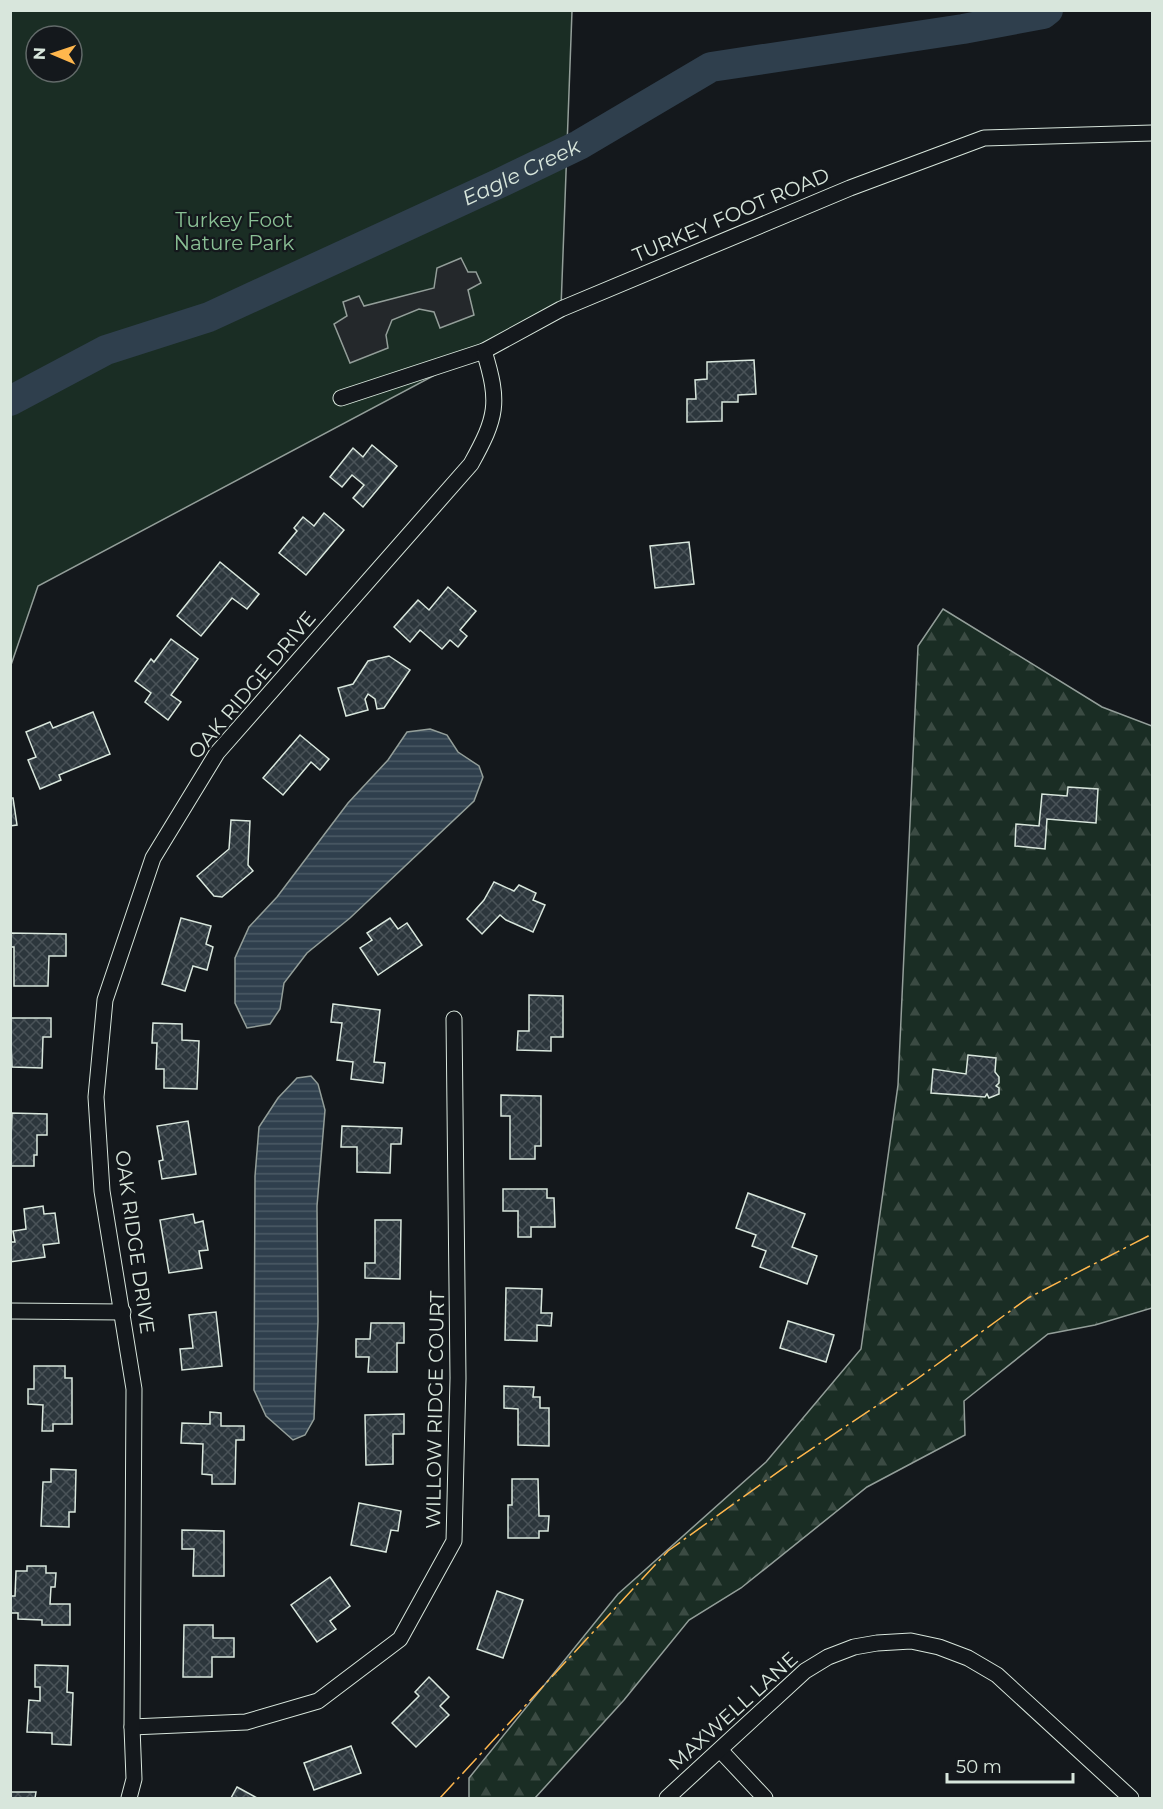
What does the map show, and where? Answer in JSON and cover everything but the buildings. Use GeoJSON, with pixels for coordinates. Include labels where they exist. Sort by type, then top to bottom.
{"type":"FeatureCollection","features":[{"type":"Feature","properties":{"kind":"street","name":"TURKEY FOOT ROAD"},"geometry":{"type":"LineString","coordinates":[[342,398],[484,351],[561,309],[850,188],[984,138],[1152,133]]}},
{"type":"Feature","properties":{"kind":"street","name":"OAK RIDGE DRIVE"},"geometry":{"type":"LineString","coordinates":[[129,1798],[134,1779],[132,1727],[134,1389],[102,1191],[96,1097],[105,1000],[153,858],[217,753],[471,464],[484,440],[494,413],[494,382],[484,351]]}},
{"type":"Feature","properties":{"kind":"street","name":"WILLOW RIDGE COURT"},"geometry":{"type":"LineString","coordinates":[[132,1727],[246,1722],[318,1701],[400,1640],[454,1541],[458,1378],[454,1019]]}},
{"type":"Feature","properties":{"kind":"street"},"geometry":{"type":"LineString","coordinates":[[10,1311],[123,1312]]}},
{"type":"Feature","properties":{"kind":"street","name":"MAXWELL LANE"},"geometry":{"type":"LineString","coordinates":[[667,1798],[721,1751],[805,1671],[854,1647],[911,1641],[939,1647],[968,1658],[997,1675],[1131,1798]]}},
{"type":"Feature","properties":{"kind":"street"},"geometry":{"type":"LineString","coordinates":[[721,1751],[765,1798]]}},
{"type":"Feature","properties":{"kind":"green space","name":"Turkey Foot Nature Park"},"geometry":{"type":"Polygon","coordinates":[[[11,11],[572,11],[561,308],[38,586],[11,665],[11,11]]]}},
{"type":"Feature","properties":{"kind":"green space"},"geometry":{"type":"Polygon","coordinates":[[[943,609],[1102,707],[1152,726],[1152,1308],[1095,1325],[1048,1334],[964,1401],[965,1435],[867,1487],[741,1588],[689,1620],[624,1700],[535,1798],[469,1798],[469,1778],[618,1594],[766,1462],[861,1349],[898,1085],[918,646],[943,609]]]}},
{"type":"Feature","properties":{"kind":"shaded area"},"geometry":{"type":"Polygon","coordinates":[[[461,258],[468,272],[476,272],[481,283],[468,290],[474,315],[440,328],[434,312],[419,309],[392,320],[386,335],[388,348],[350,363],[334,324],[347,316],[343,302],[359,296],[364,306],[434,288],[437,268],[461,258]]]}},
{"type":"Feature","properties":{"kind":"water"},"geometry":{"type":"Polygon","coordinates":[[[430,729],[447,735],[458,752],[479,766],[483,777],[474,801],[350,918],[307,953],[284,983],[280,1009],[270,1024],[247,1028],[235,1003],[235,958],[249,927],[277,897],[348,803],[388,760],[407,732],[430,729]]]}},
{"type":"Feature","properties":{"kind":"water"},"geometry":{"type":"Polygon","coordinates":[[[311,1076],[318,1084],[325,1110],[317,1206],[318,1321],[314,1419],[305,1435],[293,1440],[266,1416],[254,1390],[255,1176],[259,1127],[278,1098],[297,1078],[311,1076]]]}},
{"type":"Feature","properties":{"kind":"waterway","name":"Eagle Creek"},"geometry":{"type":"LineString","coordinates":[[10,401],[106,350],[209,317],[500,183],[579,145],[711,67],[963,29],[1043,14],[1048,10]]}},
{"type":"Feature","properties":{"kind":"power"},"geometry":{"type":"LineString","coordinates":[[440,1798],[668,1551],[789,1464],[917,1379],[1028,1298],[1152,1234]]}}]}
